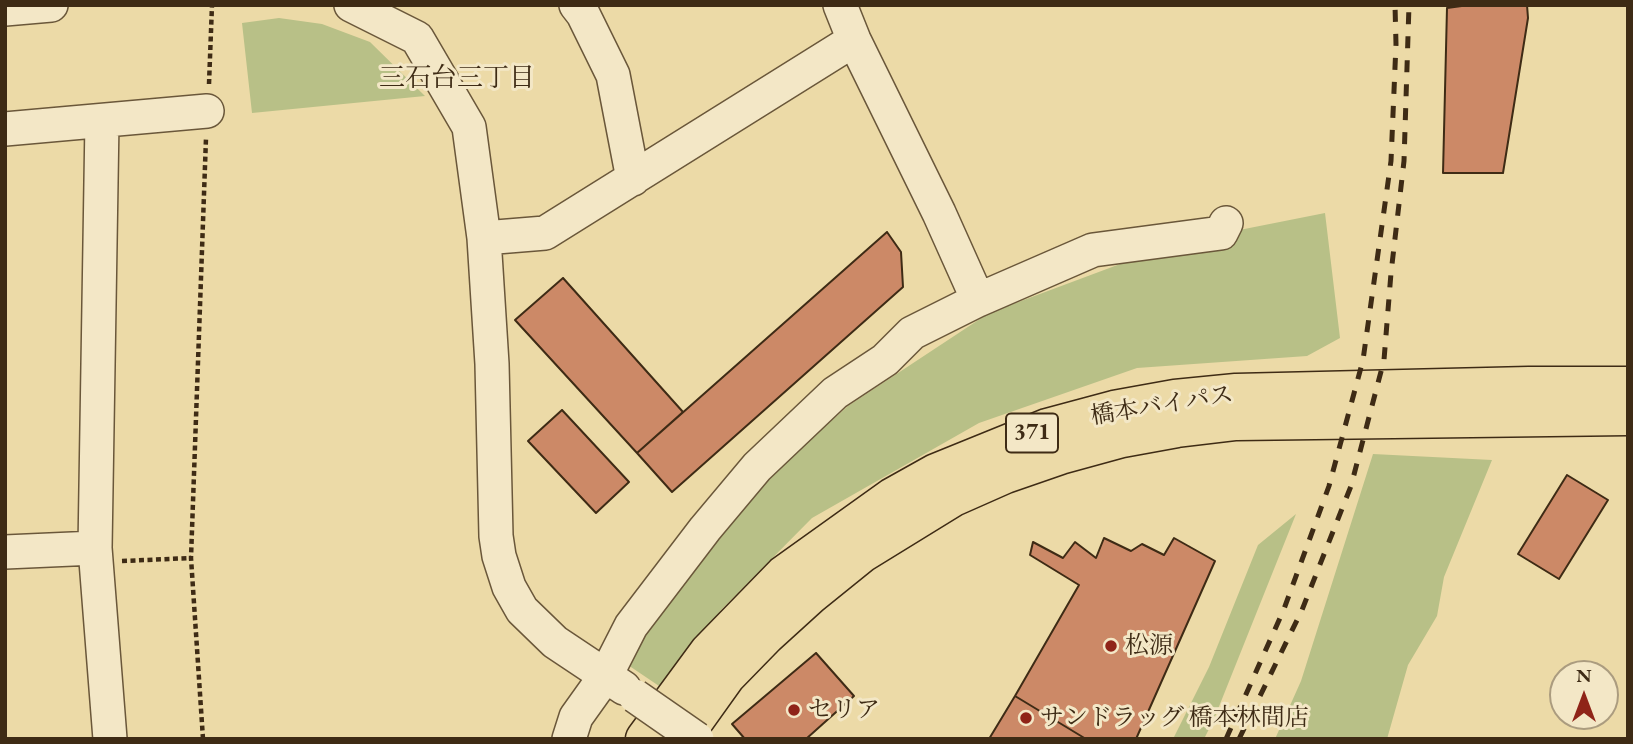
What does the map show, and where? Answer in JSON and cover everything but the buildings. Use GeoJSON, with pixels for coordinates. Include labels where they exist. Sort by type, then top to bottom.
{"type":"FeatureCollection","features":[{"type":"Feature","properties":{"kind":"highway","name":"橋本バイパス"},"geometry":{"type":"LineString","coordinates":[[681,739],[726,676],[810,595],[862,553],[910,522],[953,497],[1005,474],[1122,438],[1177,428],[1224,422],[1304,419],[1529,401],[1628,386]]}},
{"type":"Feature","properties":{"kind":"highway","name":"橋本バイパス"},"geometry":{"type":"LineString","coordinates":[[645,739],[709,652],[784,575],[894,497],[936,473],[1047,428],[1114,410],[1175,399],[1302,390],[1529,401],[1628,416]]}},
{"type":"Feature","properties":{"kind":"street"},"geometry":{"type":"LineString","coordinates":[[5,9],[51,5]]}},
{"type":"Feature","properties":{"kind":"street"},"geometry":{"type":"LineString","coordinates":[[351,5],[417,38],[469,127],[484,238],[492,364],[495,514],[499,556],[509,587],[522,610],[555,642],[697,739]]}},
{"type":"Feature","properties":{"kind":"street"},"geometry":{"type":"LineString","coordinates":[[576,5],[613,75],[633,179]]}},
{"type":"Feature","properties":{"kind":"street"},"geometry":{"type":"LineString","coordinates":[[840,5],[854,40],[939,213],[978,300]]}},
{"type":"Feature","properties":{"kind":"street"},"geometry":{"type":"LineString","coordinates":[[484,238],[545,233],[854,40]]}},
{"type":"Feature","properties":{"kind":"street"},"geometry":{"type":"LineString","coordinates":[[5,129],[207,111]]}},
{"type":"Feature","properties":{"kind":"street"},"geometry":{"type":"LineString","coordinates":[[102,121],[95,548],[110,739]]}},
{"type":"Feature","properties":{"kind":"street"},"geometry":{"type":"LineString","coordinates":[[569,739],[576,717],[606,675],[631,626],[757,467],[835,393],[885,360],[912,333],[978,300],[1093,250],[1221,233],[1226,223]]}},
{"type":"Feature","properties":{"kind":"street"},"geometry":{"type":"LineString","coordinates":[[5,552],[95,548]]}},
{"type":"Feature","properties":{"kind":"path"},"geometry":{"type":"LineString","coordinates":[[203,739],[191,558],[212,5]]}},
{"type":"Feature","properties":{"kind":"green space"},"geometry":{"type":"Polygon","coordinates":[[[279,18],[322,24],[370,42],[425,96],[252,113],[242,23],[279,18]]]}},
{"type":"Feature","properties":{"kind":"green space"},"geometry":{"type":"Polygon","coordinates":[[[1325,213],[1340,338],[1307,356],[1137,368],[979,423],[812,518],[721,610],[662,688],[625,663],[755,489],[848,406],[989,313],[1179,242],[1325,213]]]}},
{"type":"Feature","properties":{"kind":"green space"},"geometry":{"type":"Polygon","coordinates":[[[1373,454],[1492,460],[1444,577],[1437,616],[1408,665],[1387,739],[1275,739],[1301,681],[1373,454]]]}},
{"type":"Feature","properties":{"kind":"green space"},"geometry":{"type":"Polygon","coordinates":[[[1296,514],[1204,739],[1173,739],[1209,667],[1258,545],[1296,514]]]}},
{"type":"Feature","properties":{"kind":"railway"},"geometry":{"type":"LineString","coordinates":[[1226,739],[1284,609],[1329,486],[1363,360],[1391,161],[1395,5]]}},
{"type":"Feature","properties":{"kind":"railway"},"geometry":{"type":"LineString","coordinates":[[1239,739],[1302,610],[1351,486],[1384,360],[1404,161],[1409,5]]}},
{"type":"Feature","properties":{"kind":"place","name":"松源"},"geometry":{"type":"Point","coordinates":[1111,646]}},
{"type":"Feature","properties":{"kind":"place","name":"セリア"},"geometry":{"type":"Point","coordinates":[794,710]}},
{"type":"Feature","properties":{"kind":"place","name":"サンドラッグ 橋本林間店"},"geometry":{"type":"Point","coordinates":[1026,718]}},
{"type":"Feature","properties":{"kind":"district","name":"三石台三丁目"},"geometry":{"type":"Point","coordinates":[457,79]}}]}
